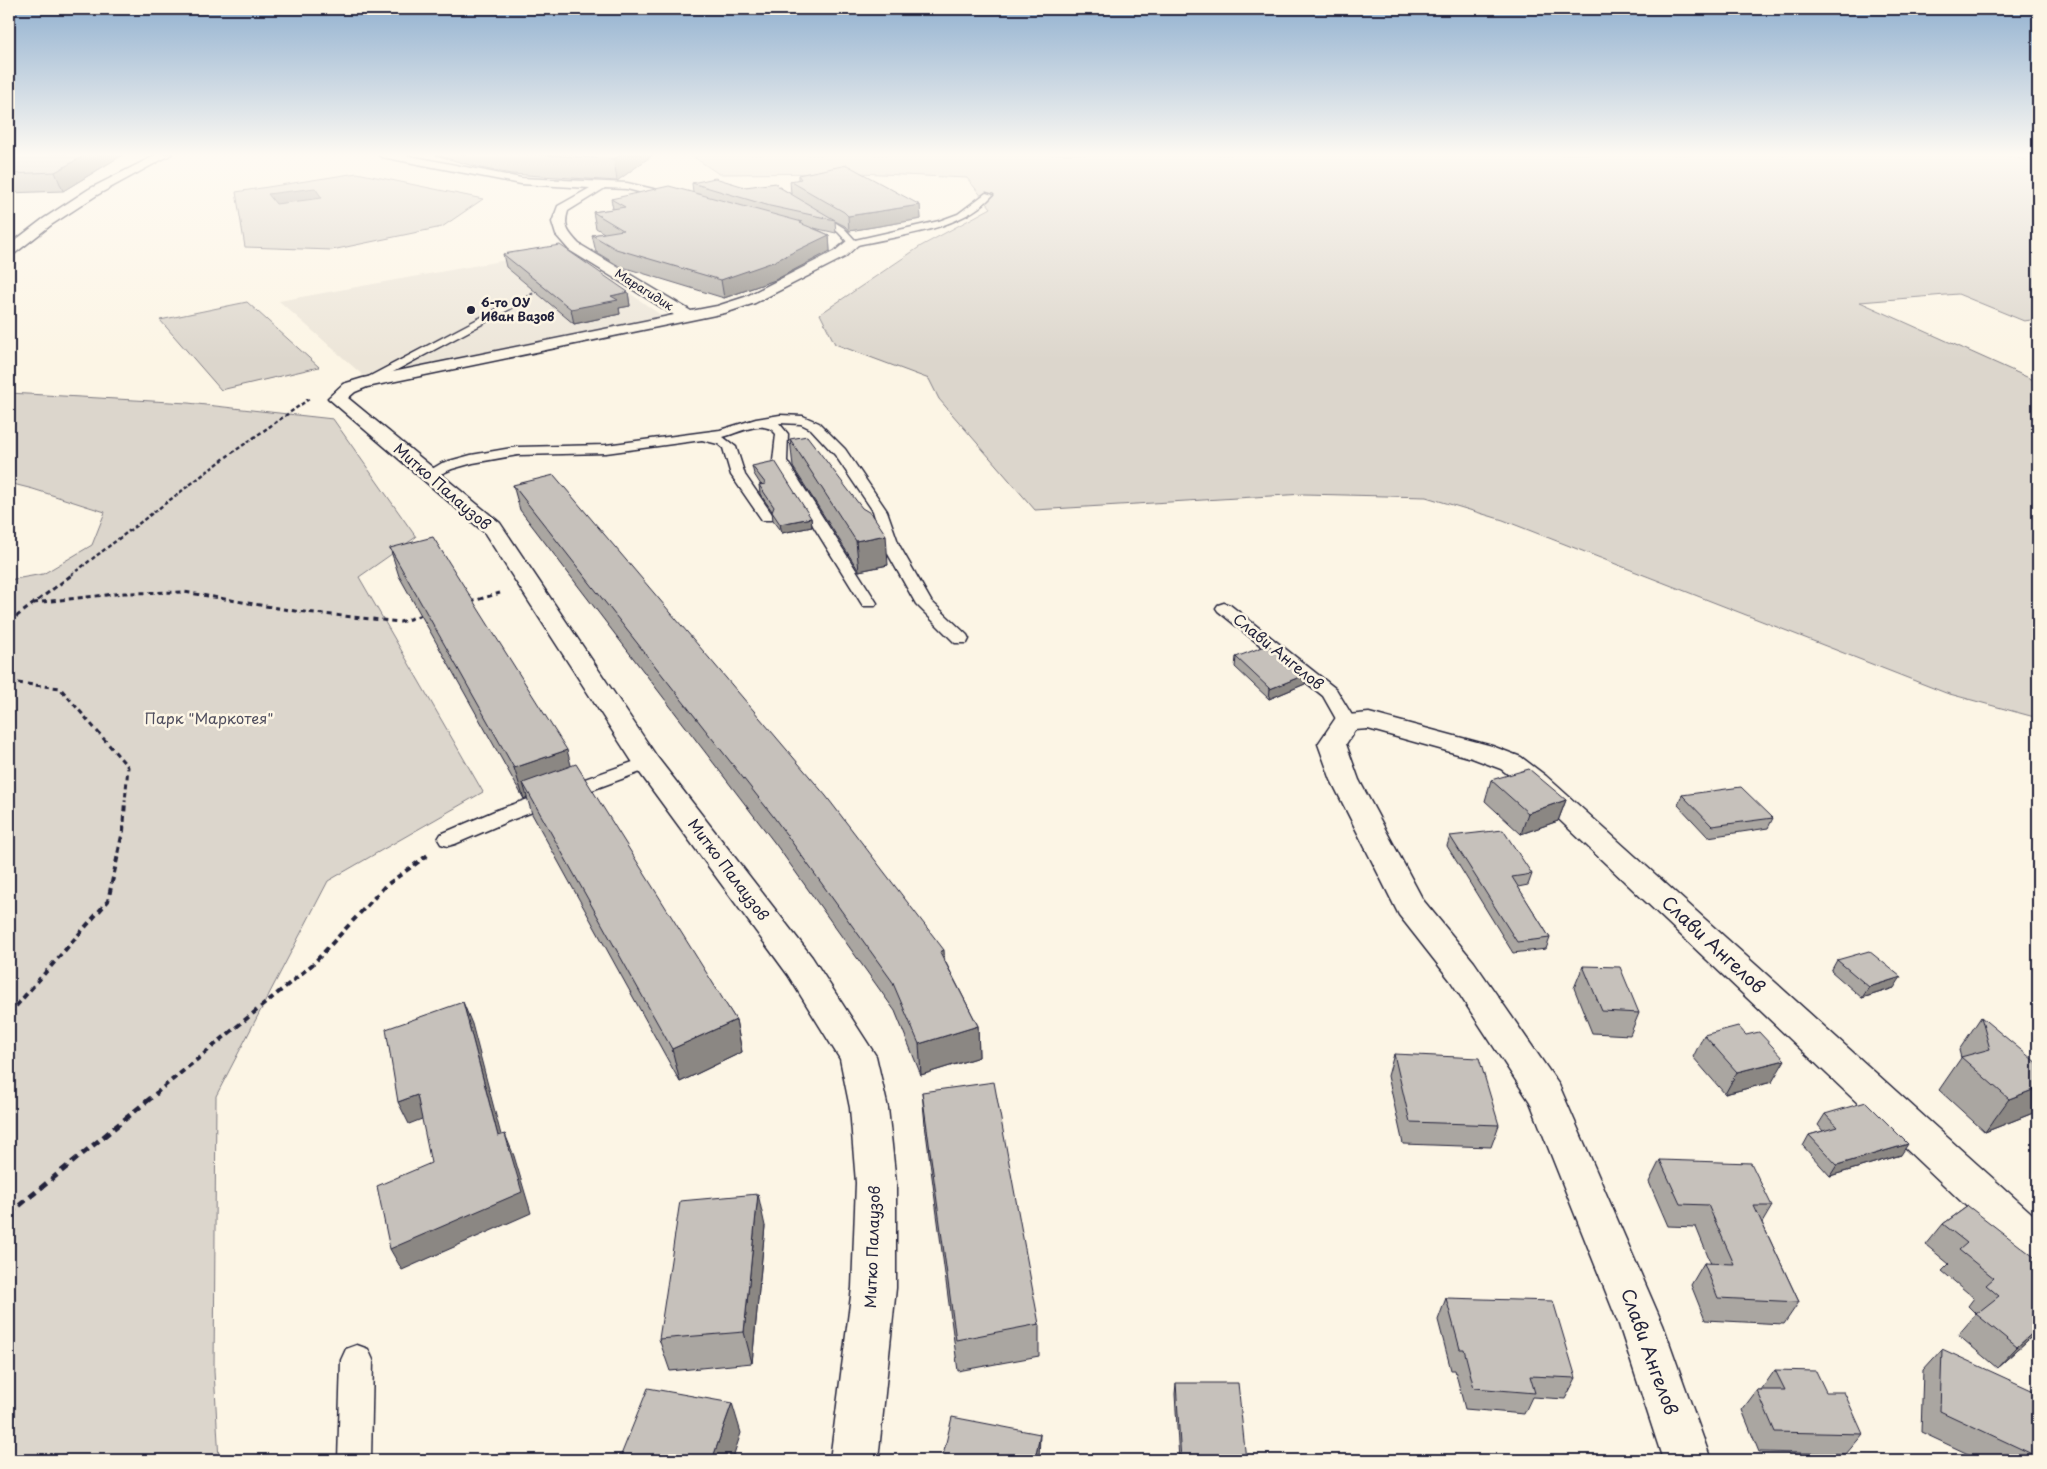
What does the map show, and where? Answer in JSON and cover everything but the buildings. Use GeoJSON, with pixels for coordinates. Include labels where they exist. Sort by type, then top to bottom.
{"type":"FeatureCollection","features":[{"type":"Feature","properties":{"kind":"street"},"geometry":{"type":"LineString","coordinates":[[9,251],[46,223]]}},
{"type":"Feature","properties":{"kind":"street","name":"Марагидик"},"geometry":{"type":"LineString","coordinates":[[558,223],[563,235],[574,247],[689,317]]}},
{"type":"Feature","properties":{"kind":"street"},"geometry":{"type":"LineString","coordinates":[[828,238],[853,243]]}},
{"type":"Feature","properties":{"kind":"street"},"geometry":{"type":"LineString","coordinates":[[356,386],[720,310],[750,300],[840,254],[853,243]]}},
{"type":"Feature","properties":{"kind":"street","name":"Митко Палаузов"},"geometry":{"type":"LineString","coordinates":[[356,386],[336,398],[492,528],[647,763],[800,966],[858,1056],[868,1108],[876,1183],[874,1288],[854,1460]]}},
{"type":"Feature","properties":{"kind":"street","name":"Слави Ангелов"},"geometry":{"type":"LineString","coordinates":[[1688,1460],[1641,1325],[1546,1096],[1462,972],[1410,907],[1345,780],[1332,744],[1347,722],[1369,720],[1482,752],[1511,763],[1551,795],[2038,1246]]}},
{"type":"Feature","properties":{"kind":"lane"},"geometry":{"type":"LineString","coordinates":[[829,223],[841,230],[853,243],[942,223]]}},
{"type":"Feature","properties":{"kind":"lane"},"geometry":{"type":"LineString","coordinates":[[356,386],[508,306]]}},
{"type":"Feature","properties":{"kind":"lane"},"geometry":{"type":"LineString","coordinates":[[429,475],[446,466],[471,459],[518,451],[606,449],[721,434],[760,422],[780,419],[803,420],[815,426],[840,452],[880,511],[891,545],[924,604],[961,639]]}},
{"type":"Feature","properties":{"kind":"lane"},"geometry":{"type":"LineString","coordinates":[[760,422],[776,426],[782,434],[780,462],[869,603]]}},
{"type":"Feature","properties":{"kind":"lane"},"geometry":{"type":"LineString","coordinates":[[702,437],[722,441],[729,447],[730,455],[744,485],[767,517]]}},
{"type":"Feature","properties":{"kind":"lane","name":"Слави Ангелов"},"geometry":{"type":"LineString","coordinates":[[1224,608],[1330,693],[1347,722]]}},
{"type":"Feature","properties":{"kind":"lane"},"geometry":{"type":"LineString","coordinates":[[448,839],[504,815],[647,763]]}},
{"type":"Feature","properties":{"kind":"lane"},"geometry":{"type":"LineString","coordinates":[[354,1460],[357,1360]]}},
{"type":"Feature","properties":{"kind":"path"},"geometry":{"type":"LineString","coordinates":[[9,622],[229,455],[309,400]]}},
{"type":"Feature","properties":{"kind":"path"},"geometry":{"type":"LineString","coordinates":[[464,603],[529,585]]}},
{"type":"Feature","properties":{"kind":"path"},"geometry":{"type":"LineString","coordinates":[[34,603],[124,593],[184,592],[229,601],[400,622],[428,614]]}},
{"type":"Feature","properties":{"kind":"path"},"geometry":{"type":"LineString","coordinates":[[9,682],[60,688],[128,768],[123,831],[108,901],[9,1014]]}},
{"type":"Feature","properties":{"kind":"path"},"geometry":{"type":"LineString","coordinates":[[9,1214],[313,964],[386,886],[448,839]]}},
{"type":"Feature","properties":{"kind":"shaded area","name":"6-то ОУ Иван Вазов"},"geometry":{"type":"Polygon","coordinates":[[[567,249],[665,318],[366,378],[279,301],[567,249]]]}},
{"type":"Feature","properties":{"kind":"green space"},"geometry":{"type":"Polygon","coordinates":[[[241,223],[449,223],[442,227],[332,250],[245,247],[241,223]]]}},
{"type":"Feature","properties":{"kind":"green space"},"geometry":{"type":"Polygon","coordinates":[[[964,223],[2038,223],[2038,319],[2024,321],[1958,294],[1860,302],[2038,382],[2038,718],[1946,693],[1503,520],[1426,497],[1304,494],[1035,510],[939,399],[929,379],[835,344],[820,314],[921,246],[964,223]]]}},
{"type":"Feature","properties":{"kind":"green space"},"geometry":{"type":"Polygon","coordinates":[[[247,302],[319,367],[221,390],[160,320],[247,302]]]}},
{"type":"Feature","properties":{"kind":"green space","name":"Парк \"Маркотея\""},"geometry":{"type":"Polygon","coordinates":[[[9,393],[188,403],[333,419],[416,537],[359,577],[483,792],[328,881],[216,1096],[214,1371],[219,1460],[9,1460],[9,580],[43,574],[92,545],[105,512],[9,483],[9,393]]]}},
{"type":"Feature","properties":{"kind":"place","name":"6-то ОУ Иван Вазов"},"geometry":{"type":"Point","coordinates":[471,310]}}]}
